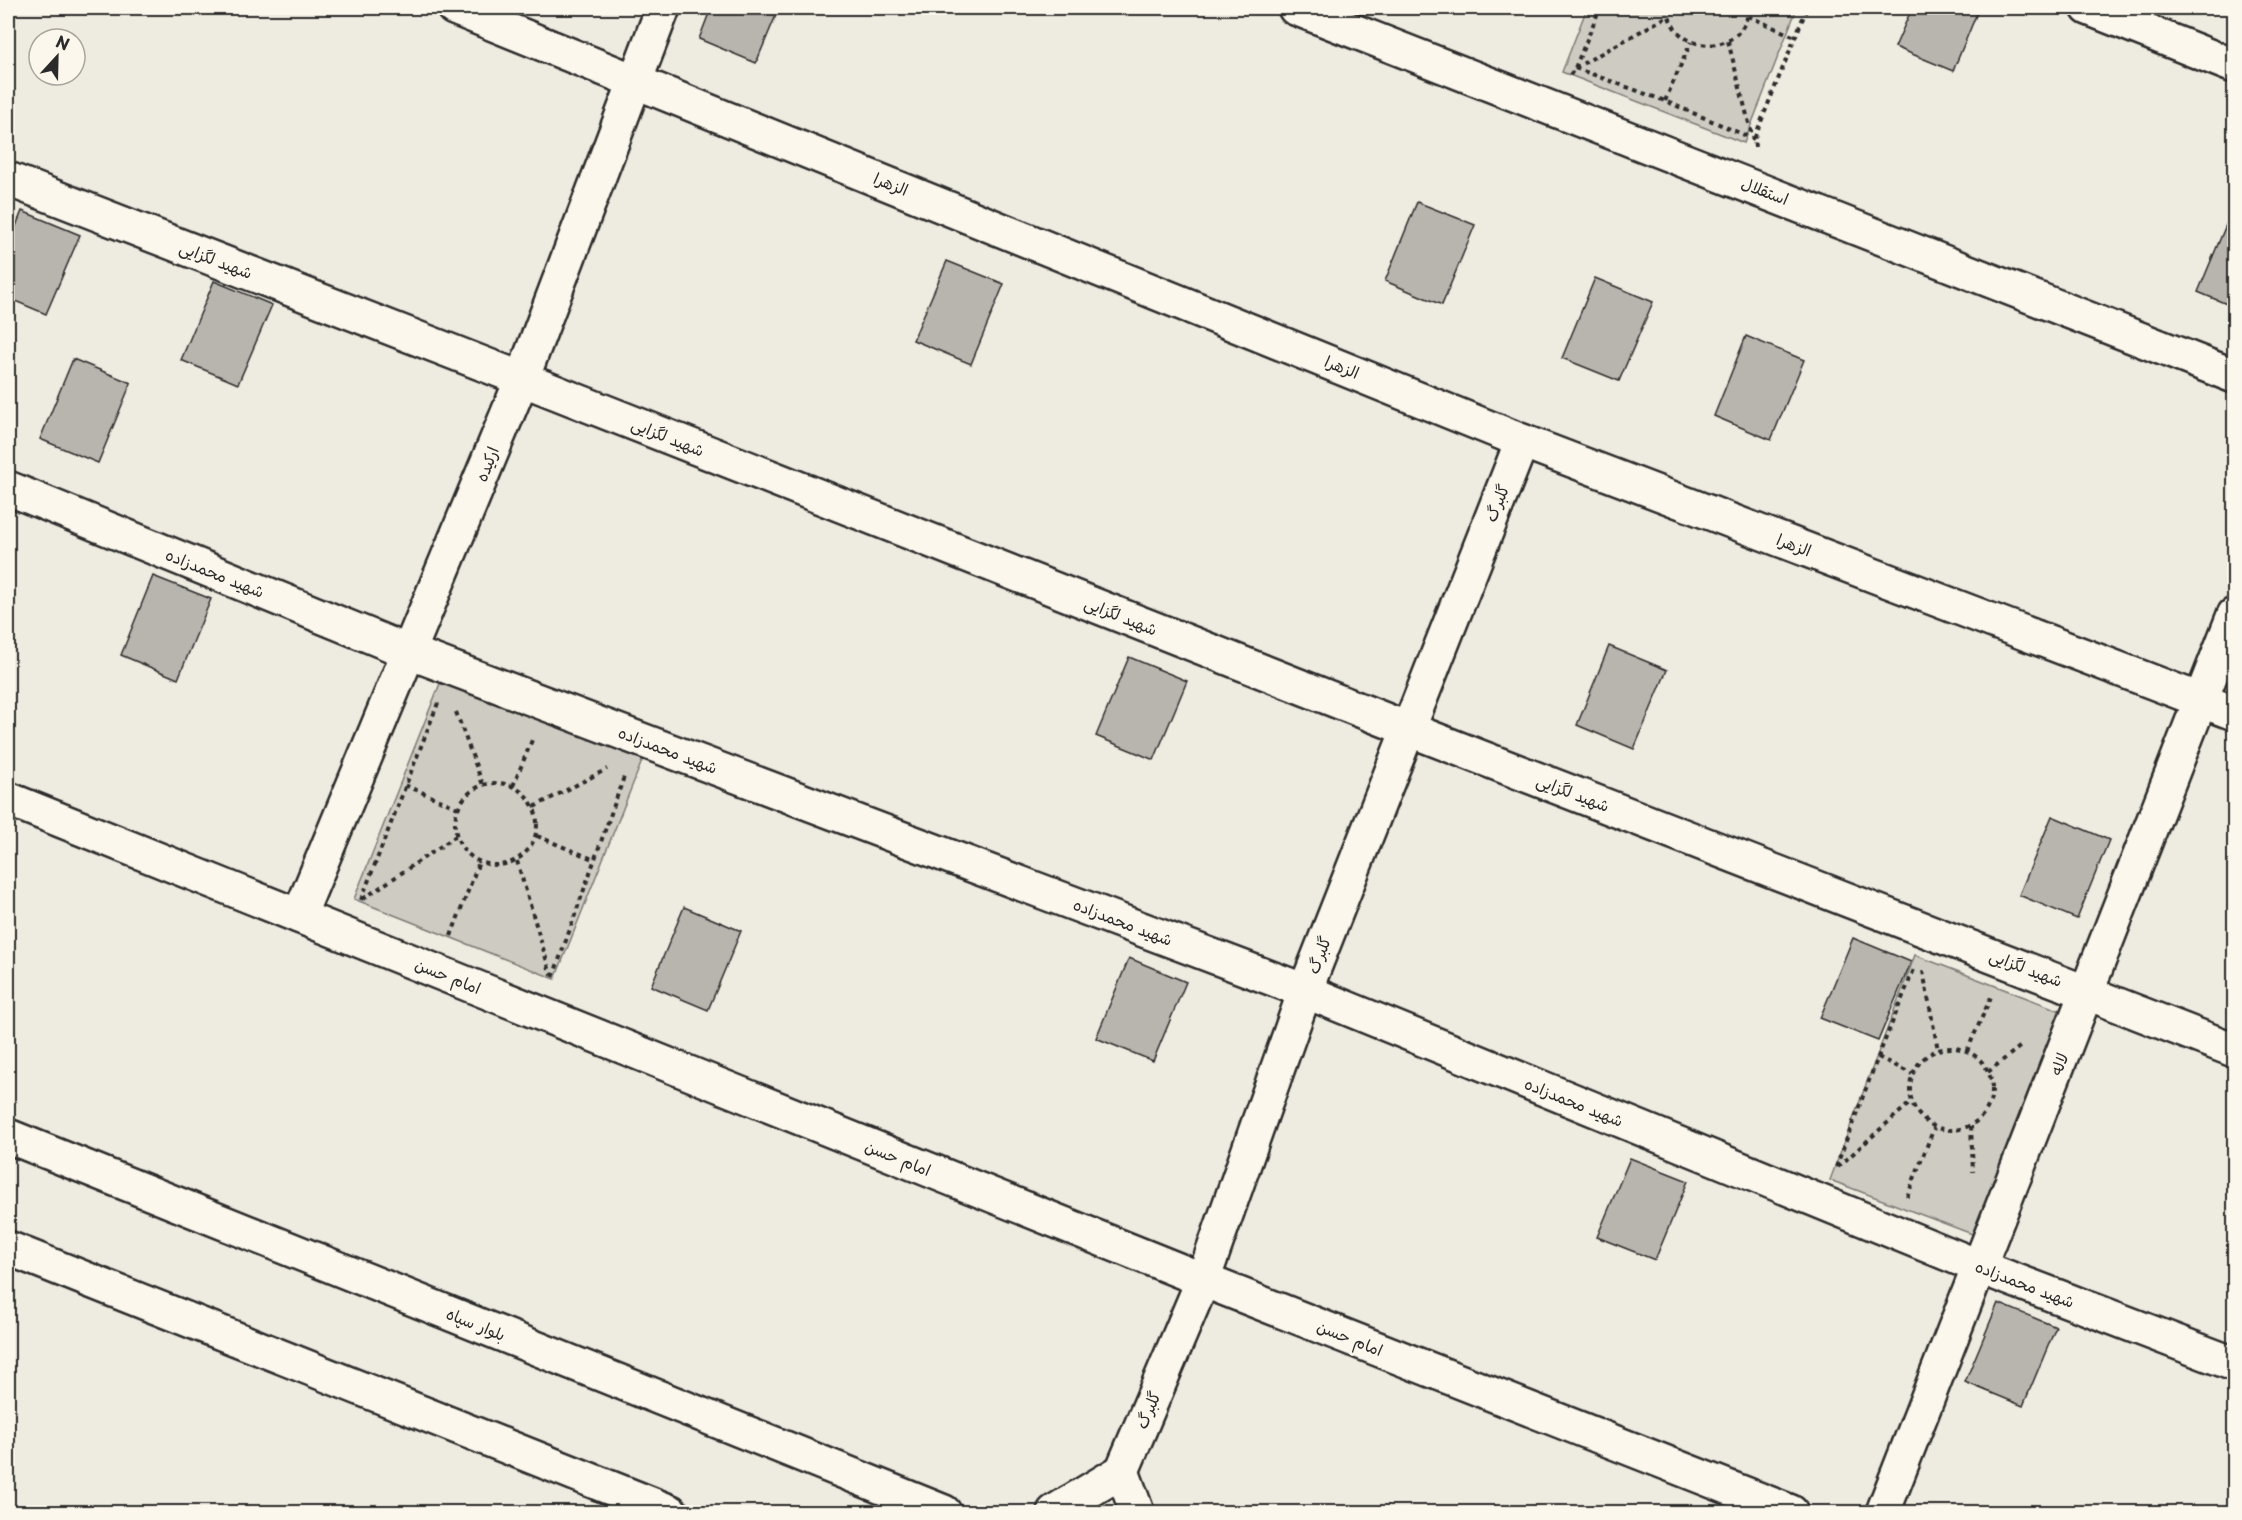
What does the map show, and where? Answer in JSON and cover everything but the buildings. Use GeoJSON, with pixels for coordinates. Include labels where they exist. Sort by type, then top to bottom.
{"type":"FeatureCollection","features":[{"type":"Feature","properties":{"kind":"street","name":"الزهرا"},"geometry":{"type":"LineString","coordinates":[[454,8],[1522,441],[2235,713]]}},
{"type":"Feature","properties":{"kind":"street","name":"ارکیده"},"geometry":{"type":"LineString","coordinates":[[298,916],[522,379],[663,8]]}},
{"type":"Feature","properties":{"kind":"street","name":"استقلال"},"geometry":{"type":"LineString","coordinates":[[1295,8],[2235,376]]}},
{"type":"Feature","properties":{"kind":"street"},"geometry":{"type":"LineString","coordinates":[[2088,8],[2235,66]]}},
{"type":"Feature","properties":{"kind":"street","name":"شهید لگزایی"},"geometry":{"type":"LineString","coordinates":[[8,179],[1408,729],[2235,1050]]}},
{"type":"Feature","properties":{"kind":"street","name":"گلبرگ"},"geometry":{"type":"LineString","coordinates":[[1122,1471],[1203,1280],[1305,991],[1522,441]]}},
{"type":"Feature","properties":{"kind":"street","name":"شهید محمدزاده"},"geometry":{"type":"LineString","coordinates":[[8,488],[409,652],[644,752],[1305,991],[1980,1267],[2235,1364]]}},
{"type":"Feature","properties":{"kind":"street","name":"لاله"},"geometry":{"type":"LineString","coordinates":[[1883,1512],[2235,615]]}},
{"type":"Feature","properties":{"kind":"street","name":"امام حسن"},"geometry":{"type":"LineString","coordinates":[[8,799],[1203,1280],[1791,1512]]}},
{"type":"Feature","properties":{"kind":"street","name":"بلوار سپاه"},"geometry":{"type":"LineString","coordinates":[[8,1136],[944,1512]]}},
{"type":"Feature","properties":{"kind":"street"},"geometry":{"type":"LineString","coordinates":[[8,1248],[671,1512]]}},
{"type":"Feature","properties":{"kind":"street"},"geometry":{"type":"LineString","coordinates":[[1054,1512],[1122,1471],[1137,1512]]}},
{"type":"Feature","properties":{"kind":"path"},"geometry":{"type":"LineString","coordinates":[[1545,105],[1575,69],[1600,8]]}},
{"type":"Feature","properties":{"kind":"path"},"geometry":{"type":"LineString","coordinates":[[1667,8],[1668,16],[1676,32],[1691,42],[1709,46],[1728,41],[1741,31],[1749,8]]}},
{"type":"Feature","properties":{"kind":"path"},"geometry":{"type":"LineString","coordinates":[[1754,139],[1807,8]]}},
{"type":"Feature","properties":{"kind":"path"},"geometry":{"type":"LineString","coordinates":[[1575,69],[1668,16]]}},
{"type":"Feature","properties":{"kind":"path"},"geometry":{"type":"LineString","coordinates":[[1748,16],[1795,37]]}},
{"type":"Feature","properties":{"kind":"path"},"geometry":{"type":"LineString","coordinates":[[1728,41],[1754,139],[1761,189]]}},
{"type":"Feature","properties":{"kind":"path"},"geometry":{"type":"LineString","coordinates":[[1665,101],[1691,42]]}},
{"type":"Feature","properties":{"kind":"path"},"geometry":{"type":"LineString","coordinates":[[1575,69],[1665,101],[1754,139]]}},
{"type":"Feature","properties":{"kind":"path"},"geometry":{"type":"LineString","coordinates":[[441,694],[361,901],[456,836]]}},
{"type":"Feature","properties":{"kind":"path"},"geometry":{"type":"LineString","coordinates":[[453,704],[483,785]]}},
{"type":"Feature","properties":{"kind":"path"},"geometry":{"type":"LineString","coordinates":[[513,786],[535,734]]}},
{"type":"Feature","properties":{"kind":"path"},"geometry":{"type":"LineString","coordinates":[[534,807],[644,752]]}},
{"type":"Feature","properties":{"kind":"path"},"geometry":{"type":"LineString","coordinates":[[517,861],[553,979],[594,860],[644,752]]}},
{"type":"Feature","properties":{"kind":"path"},"geometry":{"type":"LineString","coordinates":[[499,783],[513,786],[525,795],[534,807],[538,821],[537,836],[529,850],[517,861],[498,866],[479,862],[465,852],[456,836],[455,822],[458,808],[468,794],[483,785],[499,783]]}},
{"type":"Feature","properties":{"kind":"path"},"geometry":{"type":"LineString","coordinates":[[405,785],[458,808]]}},
{"type":"Feature","properties":{"kind":"path"},"geometry":{"type":"LineString","coordinates":[[537,836],[594,860]]}},
{"type":"Feature","properties":{"kind":"path"},"geometry":{"type":"LineString","coordinates":[[451,936],[479,862]]}},
{"type":"Feature","properties":{"kind":"path"},"geometry":{"type":"LineString","coordinates":[[1912,924],[1938,1050]]}},
{"type":"Feature","properties":{"kind":"path"},"geometry":{"type":"LineString","coordinates":[[1911,1102],[1835,1169],[1920,956]]}},
{"type":"Feature","properties":{"kind":"path"},"geometry":{"type":"LineString","coordinates":[[1967,1051],[1995,990]]}},
{"type":"Feature","properties":{"kind":"path"},"geometry":{"type":"LineString","coordinates":[[1953,1048],[1967,1051],[1980,1060],[1988,1072],[1992,1086],[1991,1101],[1983,1116],[1971,1126],[1952,1131],[1934,1128],[1919,1117],[1911,1102],[1909,1087],[1912,1074],[1922,1059],[1938,1050],[1953,1048]]}},
{"type":"Feature","properties":{"kind":"path"},"geometry":{"type":"LineString","coordinates":[[1878,1057],[1912,1074]]}},
{"type":"Feature","properties":{"kind":"path"},"geometry":{"type":"LineString","coordinates":[[1907,1198],[1934,1128]]}},
{"type":"Feature","properties":{"kind":"shaded area"},"geometry":{"type":"Polygon","coordinates":[[[1587,8],[1797,8],[1744,143],[1562,72],[1587,8]]]}},
{"type":"Feature","properties":{"kind":"shaded area"},"geometry":{"type":"Polygon","coordinates":[[[443,676],[644,756],[555,979],[354,899],[443,676]]]}},
{"type":"Feature","properties":{"kind":"shaded area"},"geometry":{"type":"Polygon","coordinates":[[[1915,955],[2066,1013],[1980,1237],[1830,1180],[1915,955]]]}}]}
